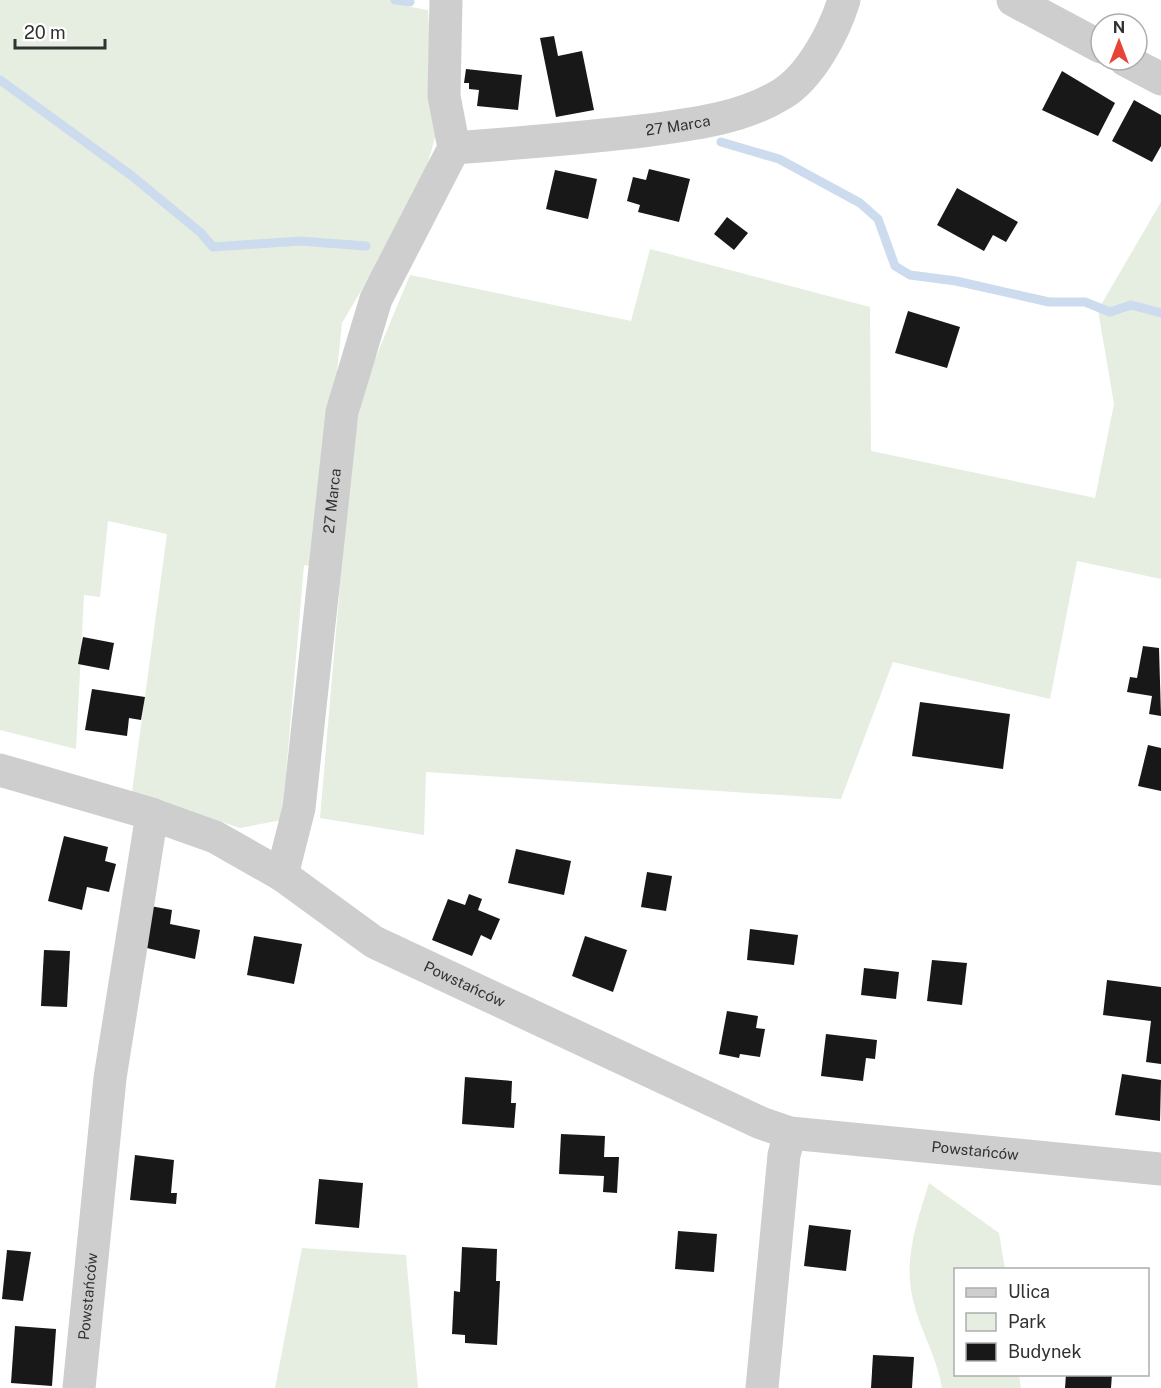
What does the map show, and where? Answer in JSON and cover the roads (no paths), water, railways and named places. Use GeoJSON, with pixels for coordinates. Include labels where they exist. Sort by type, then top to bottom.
{"type":"FeatureCollection","features":[{"type":"Feature","properties":{"kind":"street"},"geometry":{"type":"LineString","coordinates":[[446,0],[444,96],[454,148]]}},
{"type":"Feature","properties":{"kind":"street","name":"27 Marca"},"geometry":{"type":"LineString","coordinates":[[282,875],[299,808],[342,412],[376,299],[454,148],[617,134],[703,123],[745,111],[784,93],[821,54],[844,0]]}},
{"type":"Feature","properties":{"kind":"street"},"geometry":{"type":"LineString","coordinates":[[1013,0],[1089,41]]}},
{"type":"Feature","properties":{"kind":"street"},"geometry":{"type":"LineString","coordinates":[[1147,72],[1161,80]]}},
{"type":"Feature","properties":{"kind":"street","name":"Powstańców"},"geometry":{"type":"LineString","coordinates":[[0,770],[152,814],[215,837],[282,875],[374,942],[751,1118],[790,1133],[1161,1169]]}},
{"type":"Feature","properties":{"kind":"street","name":"Powstańców"},"geometry":{"type":"LineString","coordinates":[[79,1388],[110,1078],[152,814]]}},
{"type":"Feature","properties":{"kind":"street"},"geometry":{"type":"LineString","coordinates":[[762,1388],[784,1155],[790,1133]]}},
{"type":"Feature","properties":{"kind":"waterway"},"geometry":{"type":"LineString","coordinates":[[395,0],[410,2]]}},
{"type":"Feature","properties":{"kind":"waterway"},"geometry":{"type":"LineString","coordinates":[[0,80],[132,176],[201,233],[213,247],[300,241],[366,246]]}},
{"type":"Feature","properties":{"kind":"waterway"},"geometry":{"type":"LineString","coordinates":[[721,142],[779,159],[860,203],[878,219],[895,266],[910,275],[956,281],[1049,302],[1085,302],[1110,312],[1131,305],[1161,313]]}}]}
